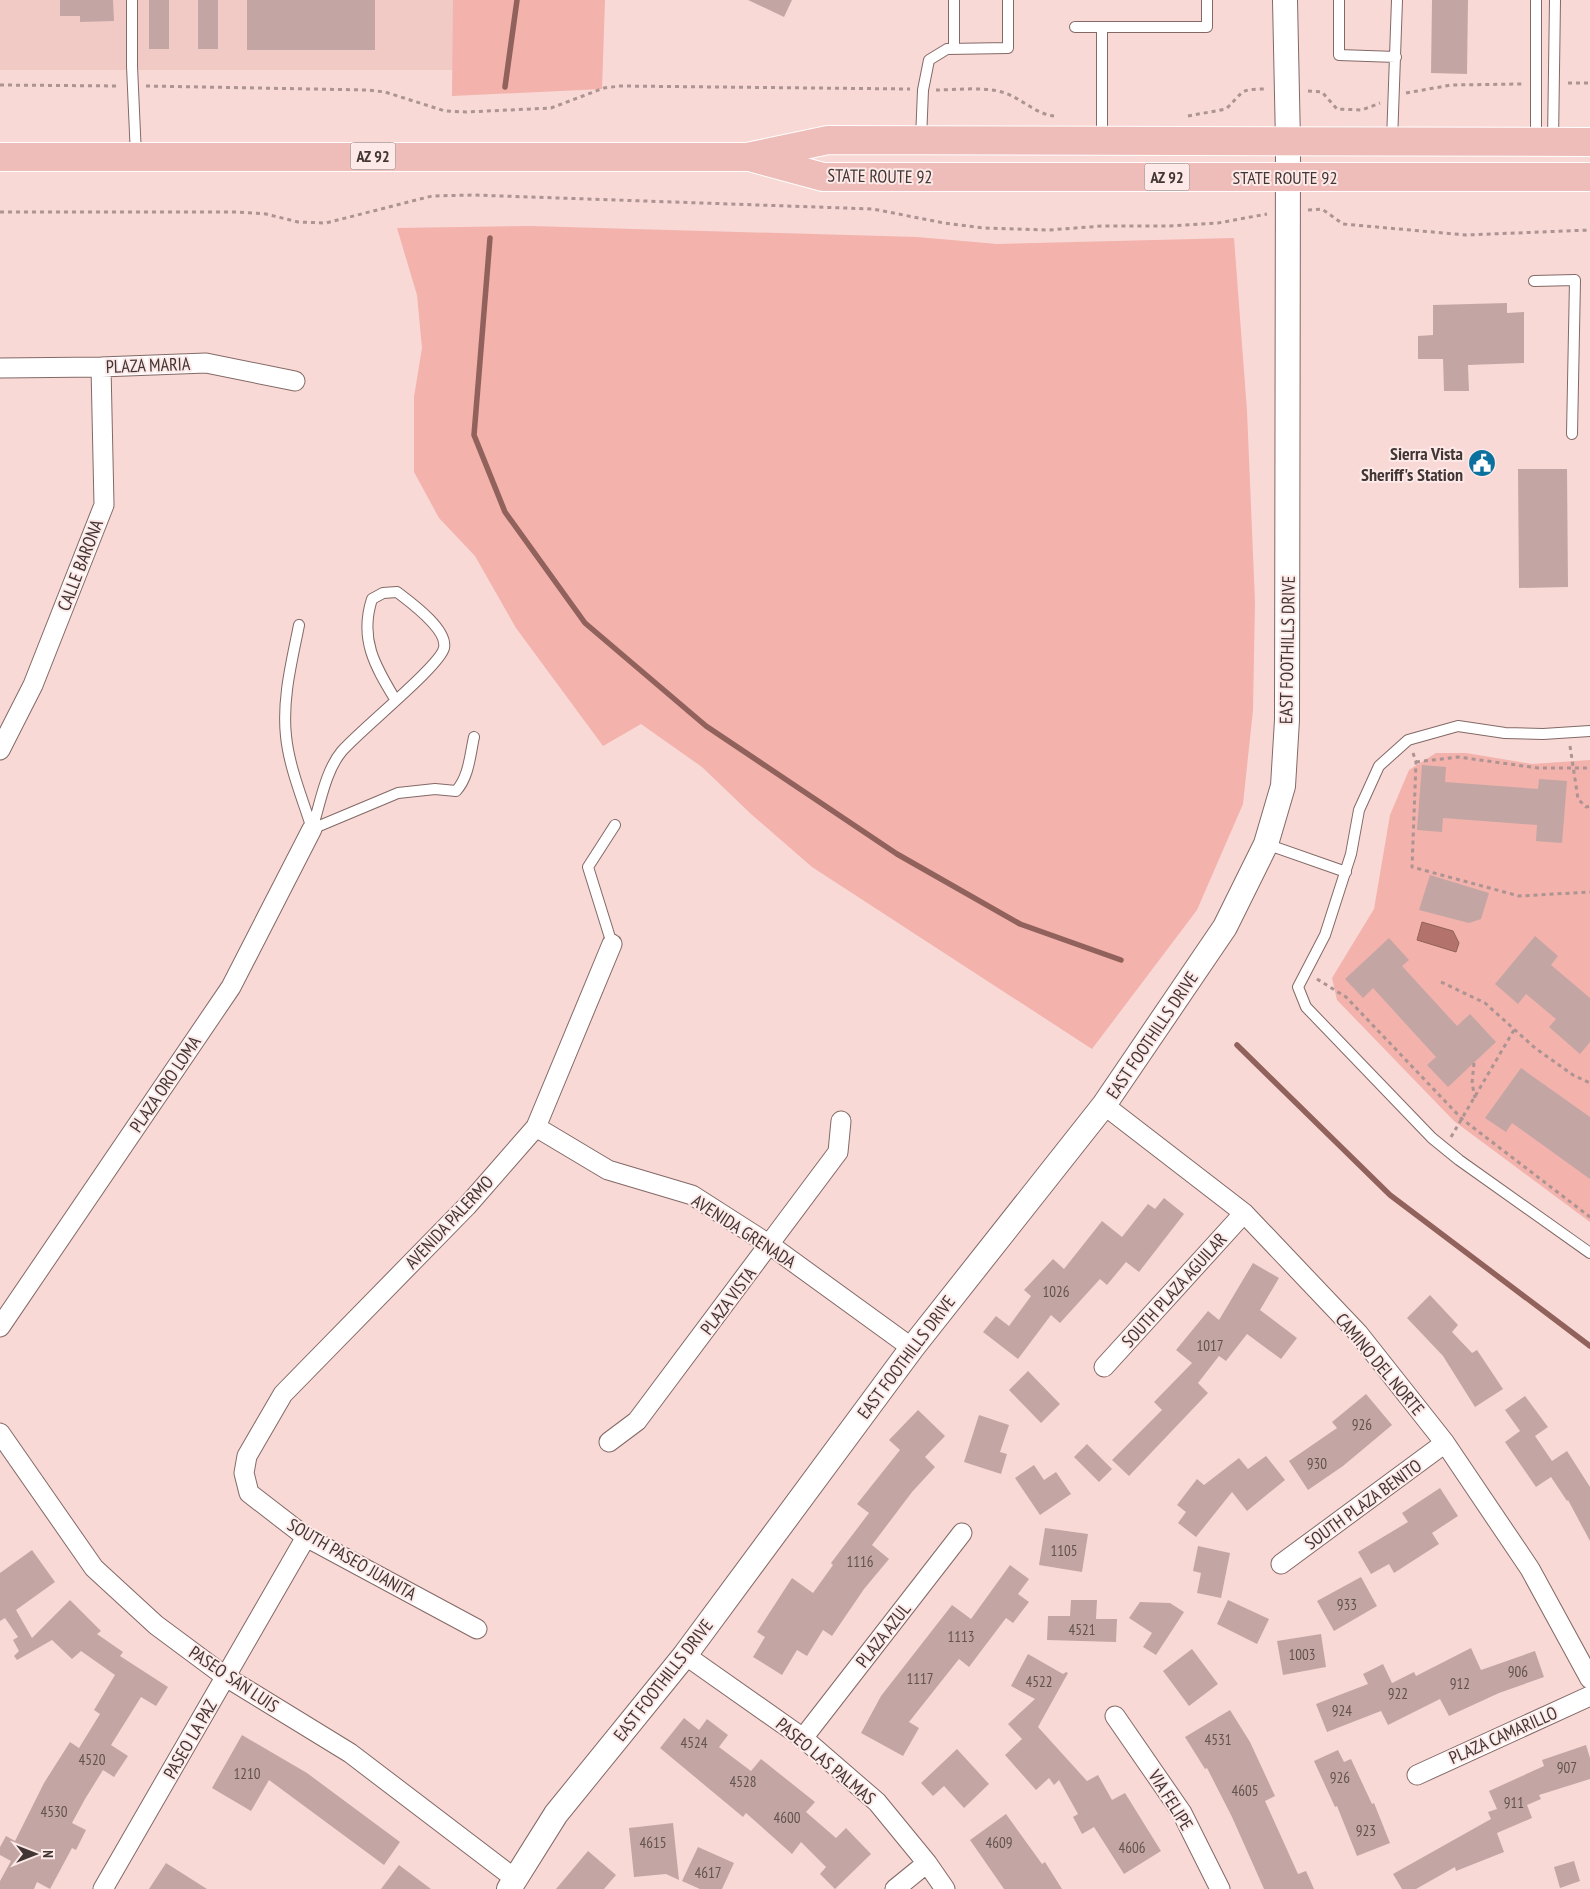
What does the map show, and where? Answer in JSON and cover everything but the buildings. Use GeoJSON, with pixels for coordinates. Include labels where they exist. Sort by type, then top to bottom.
{"type":"FeatureCollection","features":[{"type":"Feature","properties":{"kind":"main road","name":"STATE ROUTE 92"},"geometry":{"type":"LineString","coordinates":[[747,157],[828,140],[1590,142]]}},
{"type":"Feature","properties":{"kind":"main road","name":"AZ 92"},"geometry":{"type":"LineString","coordinates":[[0,157],[747,157]]}},
{"type":"Feature","properties":{"kind":"main road","name":"STATE ROUTE 92"},"geometry":{"type":"LineString","coordinates":[[747,157],[823,176],[1590,177]]}},
{"type":"Feature","properties":{"kind":"street","name":"EAST FOOTHILLS DRIVE"},"geometry":{"type":"LineString","coordinates":[[512,1883],[556,1814],[685,1655],[912,1348],[1104,1105],[1225,927],[1266,844],[1283,786],[1287,720],[1288,89],[1286,0]]}},
{"type":"Feature","properties":{"kind":"street","name":"PLAZA MARIA"},"geometry":{"type":"LineString","coordinates":[[0,368],[206,363],[295,381]]}},
{"type":"Feature","properties":{"kind":"street","name":"CALLE BARONA"},"geometry":{"type":"LineString","coordinates":[[0,750],[33,685],[104,505],[101,367]]}},
{"type":"Feature","properties":{"kind":"street","name":"PLAZA ORO LOMA"},"geometry":{"type":"LineString","coordinates":[[0,1327],[231,987],[312,829]]}},
{"type":"Feature","properties":{"kind":"street","name":"AVENIDA PALERMO"},"geometry":{"type":"LineString","coordinates":[[244,1473],[247,1456],[284,1394],[466,1206],[536,1127],[612,944]]}},
{"type":"Feature","properties":{"kind":"street","name":"CAMINO DEL NORTE"},"geometry":{"type":"LineString","coordinates":[[1104,1105],[1244,1213],[1358,1333],[1445,1443],[1530,1569],[1590,1679]]}},
{"type":"Feature","properties":{"kind":"street","name":"PLAZA VISTA"},"geometry":{"type":"LineString","coordinates":[[609,1442],[637,1421],[838,1152],[842,1121]]}},
{"type":"Feature","properties":{"kind":"street","name":"AVENIDA GRENADA"},"geometry":{"type":"LineString","coordinates":[[536,1127],[608,1170],[692,1195],[770,1245],[912,1348]]}},
{"type":"Feature","properties":{"kind":"street","name":"SOUTH PLAZA AGUILAR"},"geometry":{"type":"LineString","coordinates":[[1104,1367],[1244,1213]]}},
{"type":"Feature","properties":{"kind":"street","name":"PASEO SAN LUIS"},"geometry":{"type":"LineString","coordinates":[[0,1433],[94,1568],[156,1625],[226,1677],[350,1754],[512,1883]]}},
{"type":"Feature","properties":{"kind":"street","name":"SOUTH PLAZA BENITO"},"geometry":{"type":"LineString","coordinates":[[1281,1564],[1445,1443]]}},
{"type":"Feature","properties":{"kind":"street","name":"SOUTH PASEO JUANITA"},"geometry":{"type":"LineString","coordinates":[[244,1473],[248,1493],[306,1537],[478,1629]]}},
{"type":"Feature","properties":{"kind":"street","name":"PLAZA AZUL"},"geometry":{"type":"LineString","coordinates":[[803,1738],[962,1533]]}},
{"type":"Feature","properties":{"kind":"street","name":"PASEO LA PAZ"},"geometry":{"type":"LineString","coordinates":[[103,1889],[306,1537]]}},
{"type":"Feature","properties":{"kind":"street","name":"PASEO LAS PALMAS"},"geometry":{"type":"LineString","coordinates":[[685,1655],[803,1738],[877,1802],[927,1863],[945,1889]]}},
{"type":"Feature","properties":{"kind":"street","name":"PLAZA CAMARILLO"},"geometry":{"type":"LineString","coordinates":[[1416,1774],[1590,1696]]}},
{"type":"Feature","properties":{"kind":"street","name":"VIA FELIPE"},"geometry":{"type":"LineString","coordinates":[[1115,1716],[1182,1813],[1215,1887]]}},
{"type":"Feature","properties":{"kind":"street"},"geometry":{"type":"LineString","coordinates":[[894,1889],[927,1863]]}},
{"type":"Feature","properties":{"kind":"lane"},"geometry":{"type":"LineString","coordinates":[[132,0],[136,157]]}},
{"type":"Feature","properties":{"kind":"lane"},"geometry":{"type":"LineString","coordinates":[[954,0],[954,49]]}},
{"type":"Feature","properties":{"kind":"lane"},"geometry":{"type":"LineString","coordinates":[[921,140],[923,90],[929,60],[938,53],[954,49],[1008,48],[1008,0]]}},
{"type":"Feature","properties":{"kind":"lane"},"geometry":{"type":"LineString","coordinates":[[1075,27],[1207,27],[1207,0]]}},
{"type":"Feature","properties":{"kind":"lane"},"geometry":{"type":"LineString","coordinates":[[1339,0],[1339,55],[1396,57]]}},
{"type":"Feature","properties":{"kind":"lane"},"geometry":{"type":"LineString","coordinates":[[1392,142],[1397,0]]}},
{"type":"Feature","properties":{"kind":"lane"},"geometry":{"type":"LineString","coordinates":[[1536,0],[1536,84],[1545,142]]}},
{"type":"Feature","properties":{"kind":"lane"},"geometry":{"type":"LineString","coordinates":[[1545,142],[1554,83],[1555,0]]}},
{"type":"Feature","properties":{"kind":"lane"},"geometry":{"type":"LineString","coordinates":[[1102,27],[1102,141]]}},
{"type":"Feature","properties":{"kind":"lane"},"geometry":{"type":"LineString","coordinates":[[1534,281],[1575,280],[1572,434]]}},
{"type":"Feature","properties":{"kind":"lane"},"geometry":{"type":"LineString","coordinates":[[312,829],[333,766],[342,752],[441,656],[445,647],[442,634],[420,610],[397,592],[383,593],[372,599],[368,610],[366,636],[381,676],[396,699]]}},
{"type":"Feature","properties":{"kind":"lane"},"geometry":{"type":"LineString","coordinates":[[299,625],[287,687],[286,738],[312,829]]}},
{"type":"Feature","properties":{"kind":"lane"},"geometry":{"type":"LineString","coordinates":[[1590,731],[1505,733],[1458,726],[1408,740],[1379,766],[1358,810],[1346,872],[1325,935],[1298,987],[1306,1007],[1444,1148],[1590,1253]]}},
{"type":"Feature","properties":{"kind":"lane"},"geometry":{"type":"LineString","coordinates":[[312,829],[398,793],[435,789],[456,791],[462,784],[468,770],[474,737]]}},
{"type":"Feature","properties":{"kind":"lane"},"geometry":{"type":"LineString","coordinates":[[612,944],[588,867],[615,825]]}},
{"type":"Feature","properties":{"kind":"lane"},"geometry":{"type":"LineString","coordinates":[[1266,844],[1346,872]]}},
{"type":"Feature","properties":{"kind":"path"},"geometry":{"type":"LineString","coordinates":[[1554,83],[1590,83]]}},
{"type":"Feature","properties":{"kind":"path"},"geometry":{"type":"LineString","coordinates":[[1179,116],[1203,115],[1226,110],[1241,91],[1247,89],[1288,89],[1322,92],[1337,109],[1362,110],[1395,96],[1450,85],[1536,84]]}},
{"type":"Feature","properties":{"kind":"path"},"geometry":{"type":"LineString","coordinates":[[0,85],[133,85],[368,90],[385,92],[445,110],[466,112],[551,108],[604,88],[620,86],[994,90],[1017,98],[1047,115],[1062,117]]}},
{"type":"Feature","properties":{"kind":"path"},"geometry":{"type":"LineString","coordinates":[[0,212],[238,212],[298,222],[326,223],[432,196],[473,196],[873,209],[976,227],[1050,230],[1102,226],[1168,226],[1218,223],[1288,211],[1322,209],[1343,224],[1466,235],[1590,230]]}},
{"type":"Feature","properties":{"kind":"path"},"geometry":{"type":"LineString","coordinates":[[1568,733],[1578,799],[1586,807],[1590,806]]}},
{"type":"Feature","properties":{"kind":"path"},"geometry":{"type":"LineString","coordinates":[[1408,740],[1416,762],[1412,867],[1519,896],[1590,892]]}},
{"type":"Feature","properties":{"kind":"path"},"geometry":{"type":"LineString","coordinates":[[1416,762],[1458,757],[1508,766],[1590,768]]}},
{"type":"Feature","properties":{"kind":"path"},"geometry":{"type":"LineString","coordinates":[[1306,972],[1346,997],[1462,1119],[1590,1216]]}},
{"type":"Feature","properties":{"kind":"path"},"geometry":{"type":"LineString","coordinates":[[1441,982],[1485,1003],[1535,1048],[1573,1075],[1590,1083]]}},
{"type":"Feature","properties":{"kind":"path"},"geometry":{"type":"LineString","coordinates":[[1444,1148],[1475,1099],[1514,1030]]}},
{"type":"Feature","properties":{"kind":"path"},"geometry":{"type":"LineString","coordinates":[[1474,1063],[1472,1083],[1475,1099]]}},
{"type":"Feature","properties":{"kind":"shaded area"},"geometry":{"type":"Polygon","coordinates":[[[0,0],[453,0],[453,70],[0,70],[0,0]]]}},
{"type":"Feature","properties":{"kind":"shaded area"},"geometry":{"type":"Polygon","coordinates":[[[453,0],[605,0],[602,89],[452,96],[453,0]]]}},
{"type":"Feature","properties":{"kind":"shaded area"},"geometry":{"type":"Polygon","coordinates":[[[530,226],[917,237],[997,244],[1234,238],[1247,411],[1255,602],[1253,710],[1243,804],[1197,910],[1092,1049],[812,867],[751,814],[702,767],[641,724],[603,746],[516,628],[475,556],[439,518],[414,472],[414,397],[422,348],[417,295],[397,228],[530,226]]]}},
{"type":"Feature","properties":{"kind":"shaded area"},"geometry":{"type":"Polygon","coordinates":[[[1436,753],[1466,753],[1532,764],[1590,760],[1590,1222],[1454,1121],[1337,1000],[1332,978],[1374,909],[1390,815],[1409,770],[1436,753]]]}},
{"type":"Feature","properties":{"kind":"shaded area"},"geometry":{"type":"Polygon","coordinates":[[[1422,922],[1453,931],[1459,943],[1456,952],[1417,940],[1422,922]]]}},
{"type":"Feature","properties":{"kind":"waterway"},"geometry":{"type":"LineString","coordinates":[[505,87],[517,0]]}},
{"type":"Feature","properties":{"kind":"waterway"},"geometry":{"type":"LineString","coordinates":[[490,238],[474,435],[505,512],[585,623],[706,726],[897,854],[1020,924],[1121,960]]}},
{"type":"Feature","properties":{"kind":"waterway"},"geometry":{"type":"LineString","coordinates":[[1237,1045],[1390,1195],[1590,1346]]}},
{"type":"Feature","properties":{"kind":"place","name":"Sierra Vista Sheriff's Station"},"geometry":{"type":"Point","coordinates":[1482,463]}}]}
